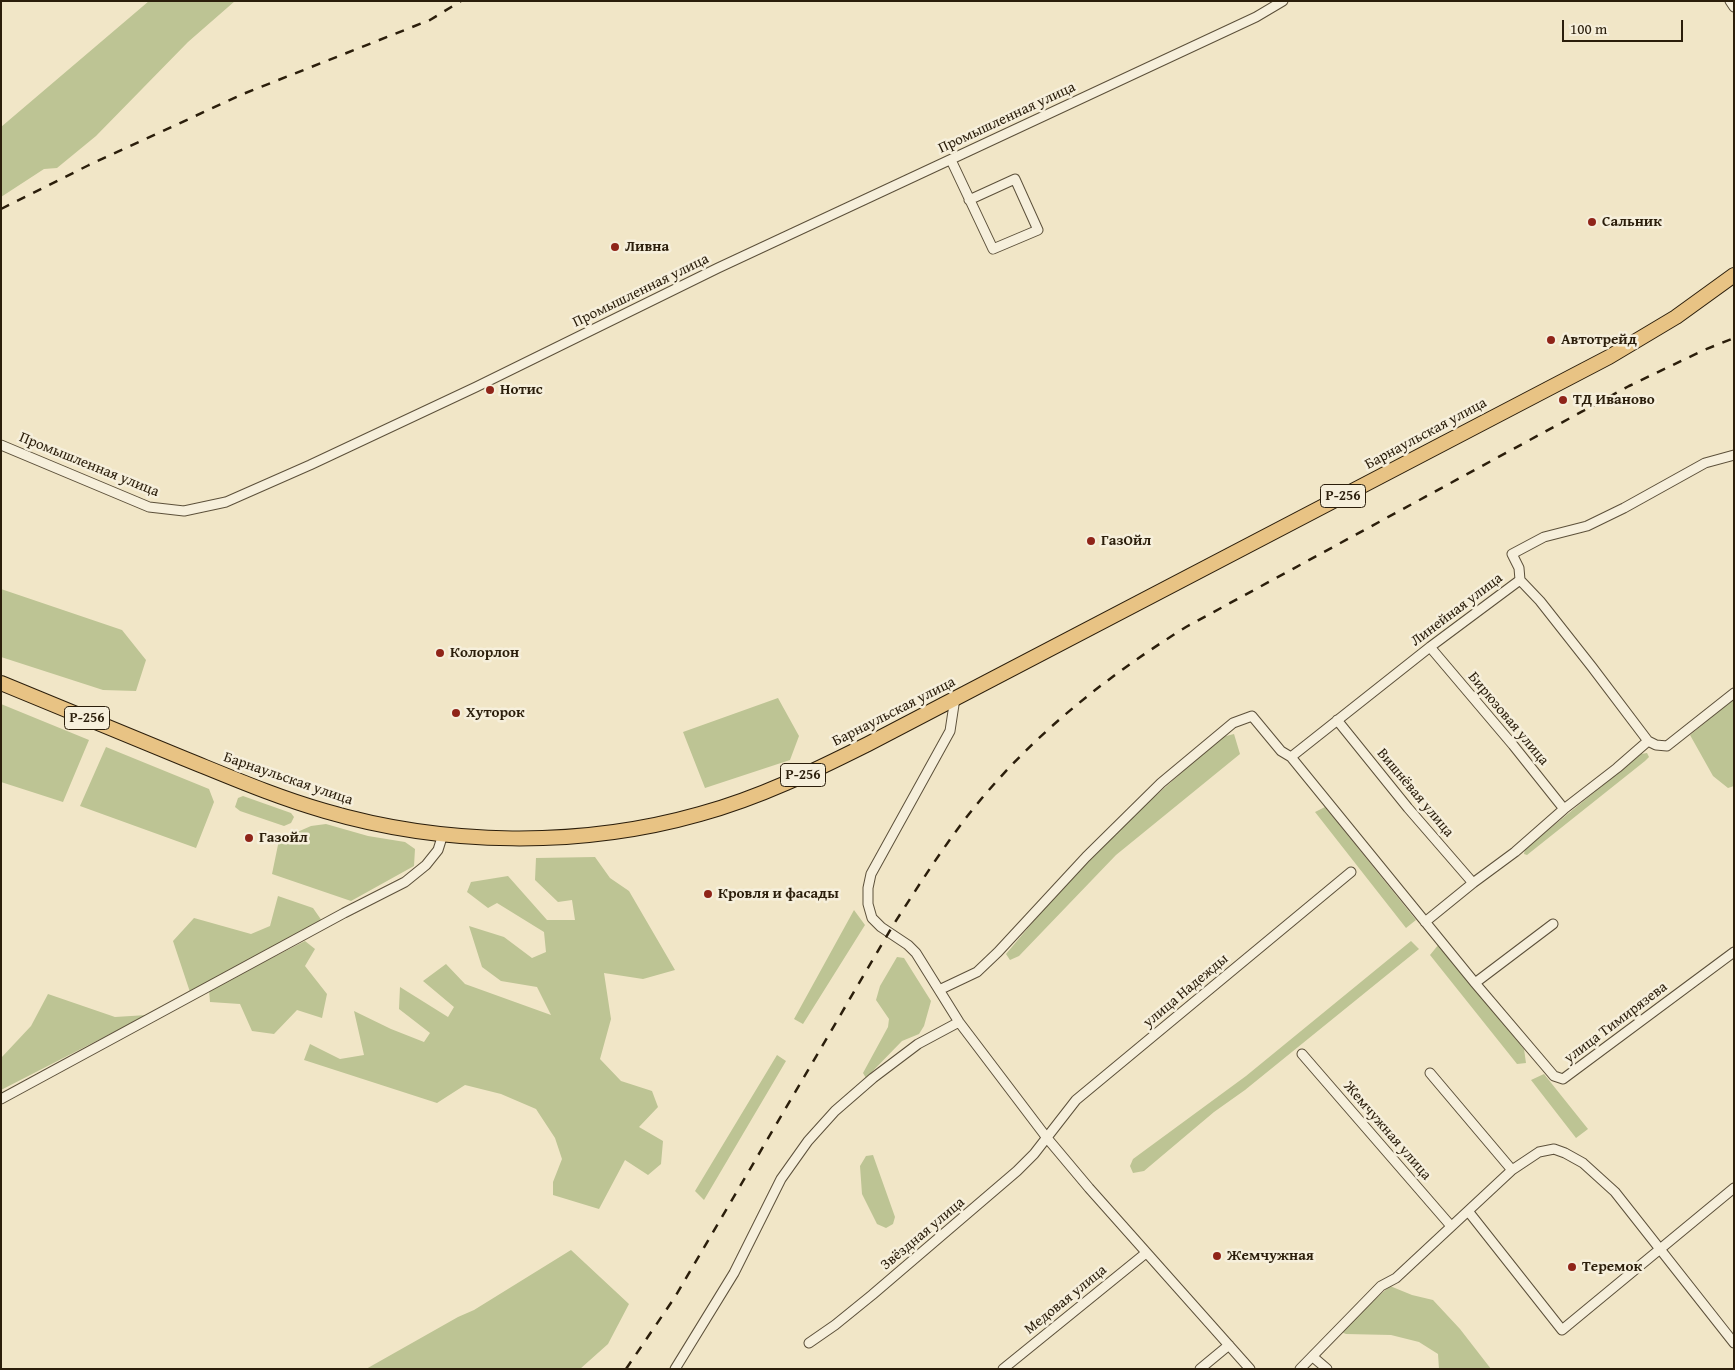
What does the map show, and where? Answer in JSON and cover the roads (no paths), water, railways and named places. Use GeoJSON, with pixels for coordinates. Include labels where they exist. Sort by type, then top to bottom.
{"type":"FeatureCollection","features":[{"type":"Feature","properties":{"kind":"highway","name":"Барнаульская улица"},"geometry":{"type":"LineString","coordinates":[[1,683],[248,784],[325,811],[390,827],[443,834],[508,838],[569,836],[641,827],[700,814],[776,788],[861,748],[1609,357],[1676,317],[1734,275]]}},
{"type":"Feature","properties":{"kind":"street","name":"Промышленная улица"},"geometry":{"type":"LineString","coordinates":[[1,445],[149,507],[184,512],[226,502],[476,387],[718,268],[1256,16],[1283,1]]}},
{"type":"Feature","properties":{"kind":"street"},"geometry":{"type":"LineString","coordinates":[[1730,1],[1734,7]]}},
{"type":"Feature","properties":{"kind":"street"},"geometry":{"type":"LineString","coordinates":[[951,160],[969,200],[993,249],[1038,230],[1015,179],[969,200]]}},
{"type":"Feature","properties":{"kind":"street","name":"Линейная улица"},"geometry":{"type":"LineString","coordinates":[[1291,757],[1430,647],[1520,580],[1520,568],[1512,554],[1522,547],[1544,537],[1587,526],[1624,508],[1705,463],[1734,455]]}},
{"type":"Feature","properties":{"kind":"street"},"geometry":{"type":"LineString","coordinates":[[1520,580],[1540,601],[1592,666],[1648,741],[1656,745],[1666,746],[1734,693]]}},
{"type":"Feature","properties":{"kind":"street","name":"Бирюзовая улица"},"geometry":{"type":"LineString","coordinates":[[1430,647],[1513,745],[1564,810]]}},
{"type":"Feature","properties":{"kind":"street"},"geometry":{"type":"LineString","coordinates":[[955,698],[950,731],[872,874],[868,888],[868,904],[872,918],[880,927],[908,945],[916,953],[959,1022],[1047,1138],[1146,1253],[1250,1369]]}},
{"type":"Feature","properties":{"kind":"street","name":"улица Тимирязева"},"geometry":{"type":"LineString","coordinates":[[939,990],[977,972],[1086,857],[1161,783],[1233,723],[1252,716],[1281,751],[1291,757],[1475,983],[1554,1076],[1562,1080],[1734,952]]}},
{"type":"Feature","properties":{"kind":"street","name":"Вишнёвая улица"},"geometry":{"type":"LineString","coordinates":[[1337,720],[1408,808],[1473,883]]}},
{"type":"Feature","properties":{"kind":"street"},"geometry":{"type":"LineString","coordinates":[[1425,922],[1515,852],[1648,741]]}},
{"type":"Feature","properties":{"kind":"street"},"geometry":{"type":"LineString","coordinates":[[1,1099],[344,913],[405,882],[426,865],[438,850],[443,834]]}},
{"type":"Feature","properties":{"kind":"street","name":"улица Надежды"},"geometry":{"type":"LineString","coordinates":[[1047,1138],[1076,1100],[1350,872]]}},
{"type":"Feature","properties":{"kind":"street"},"geometry":{"type":"LineString","coordinates":[[1475,983],[1553,924]]}},
{"type":"Feature","properties":{"kind":"street"},"geometry":{"type":"LineString","coordinates":[[675,1369],[734,1273],[781,1179],[808,1141],[835,1111],[873,1078],[918,1044],[959,1022]]}},
{"type":"Feature","properties":{"kind":"street","name":"Жемчужная улица"},"geometry":{"type":"LineString","coordinates":[[1302,1054],[1451,1226]]}},
{"type":"Feature","properties":{"kind":"street"},"geometry":{"type":"LineString","coordinates":[[1430,1073],[1512,1170]]}},
{"type":"Feature","properties":{"kind":"street","name":"Звёздная улица"},"geometry":{"type":"LineString","coordinates":[[809,1343],[835,1325],[953,1227],[1017,1171],[1047,1138]]}},
{"type":"Feature","properties":{"kind":"street"},"geometry":{"type":"LineString","coordinates":[[1300,1369],[1381,1286],[1396,1278],[1512,1170],[1539,1152],[1554,1149],[1583,1163],[1616,1192],[1734,1342]]}},
{"type":"Feature","properties":{"kind":"street"},"geometry":{"type":"LineString","coordinates":[[1468,1211],[1562,1330],[1734,1188]]}},
{"type":"Feature","properties":{"kind":"street","name":"Медовая улица"},"geometry":{"type":"LineString","coordinates":[[1003,1369],[1146,1253]]}},
{"type":"Feature","properties":{"kind":"street"},"geometry":{"type":"LineString","coordinates":[[1200,1369],[1229,1345]]}},
{"type":"Feature","properties":{"kind":"street"},"geometry":{"type":"LineString","coordinates":[[1313,1357],[1327,1369]]}},
{"type":"Feature","properties":{"kind":"railway"},"geometry":{"type":"LineString","coordinates":[[1,209],[89,165],[243,94],[430,20],[461,1]]}},
{"type":"Feature","properties":{"kind":"railway"},"geometry":{"type":"LineString","coordinates":[[626,1369],[675,1297],[892,927],[920,884],[969,814],[992,786],[1042,735],[1069,711],[1126,667],[1186,627],[1629,386],[1704,350],[1734,338]]}},
{"type":"Feature","properties":{"kind":"place","name":"Сальник"},"geometry":{"type":"Point","coordinates":[1592,222]}},
{"type":"Feature","properties":{"kind":"place","name":"Ливна"},"geometry":{"type":"Point","coordinates":[615,247]}},
{"type":"Feature","properties":{"kind":"place","name":"Автотрейд"},"geometry":{"type":"Point","coordinates":[1551,340]}},
{"type":"Feature","properties":{"kind":"place","name":"Нотис"},"geometry":{"type":"Point","coordinates":[490,390]}},
{"type":"Feature","properties":{"kind":"place","name":"ТД Иваново"},"geometry":{"type":"Point","coordinates":[1563,400]}},
{"type":"Feature","properties":{"kind":"place","name":"ГазОйл"},"geometry":{"type":"Point","coordinates":[1091,541]}},
{"type":"Feature","properties":{"kind":"place","name":"Колорлон"},"geometry":{"type":"Point","coordinates":[440,653]}},
{"type":"Feature","properties":{"kind":"place","name":"Хуторок"},"geometry":{"type":"Point","coordinates":[456,713]}},
{"type":"Feature","properties":{"kind":"place","name":"Газойл"},"geometry":{"type":"Point","coordinates":[249,838]}},
{"type":"Feature","properties":{"kind":"place","name":"Кровля и фасады"},"geometry":{"type":"Point","coordinates":[708,894]}},
{"type":"Feature","properties":{"kind":"place","name":"Жемчужная"},"geometry":{"type":"Point","coordinates":[1217,1256]}},
{"type":"Feature","properties":{"kind":"place","name":"Теремок"},"geometry":{"type":"Point","coordinates":[1572,1267]}}]}
